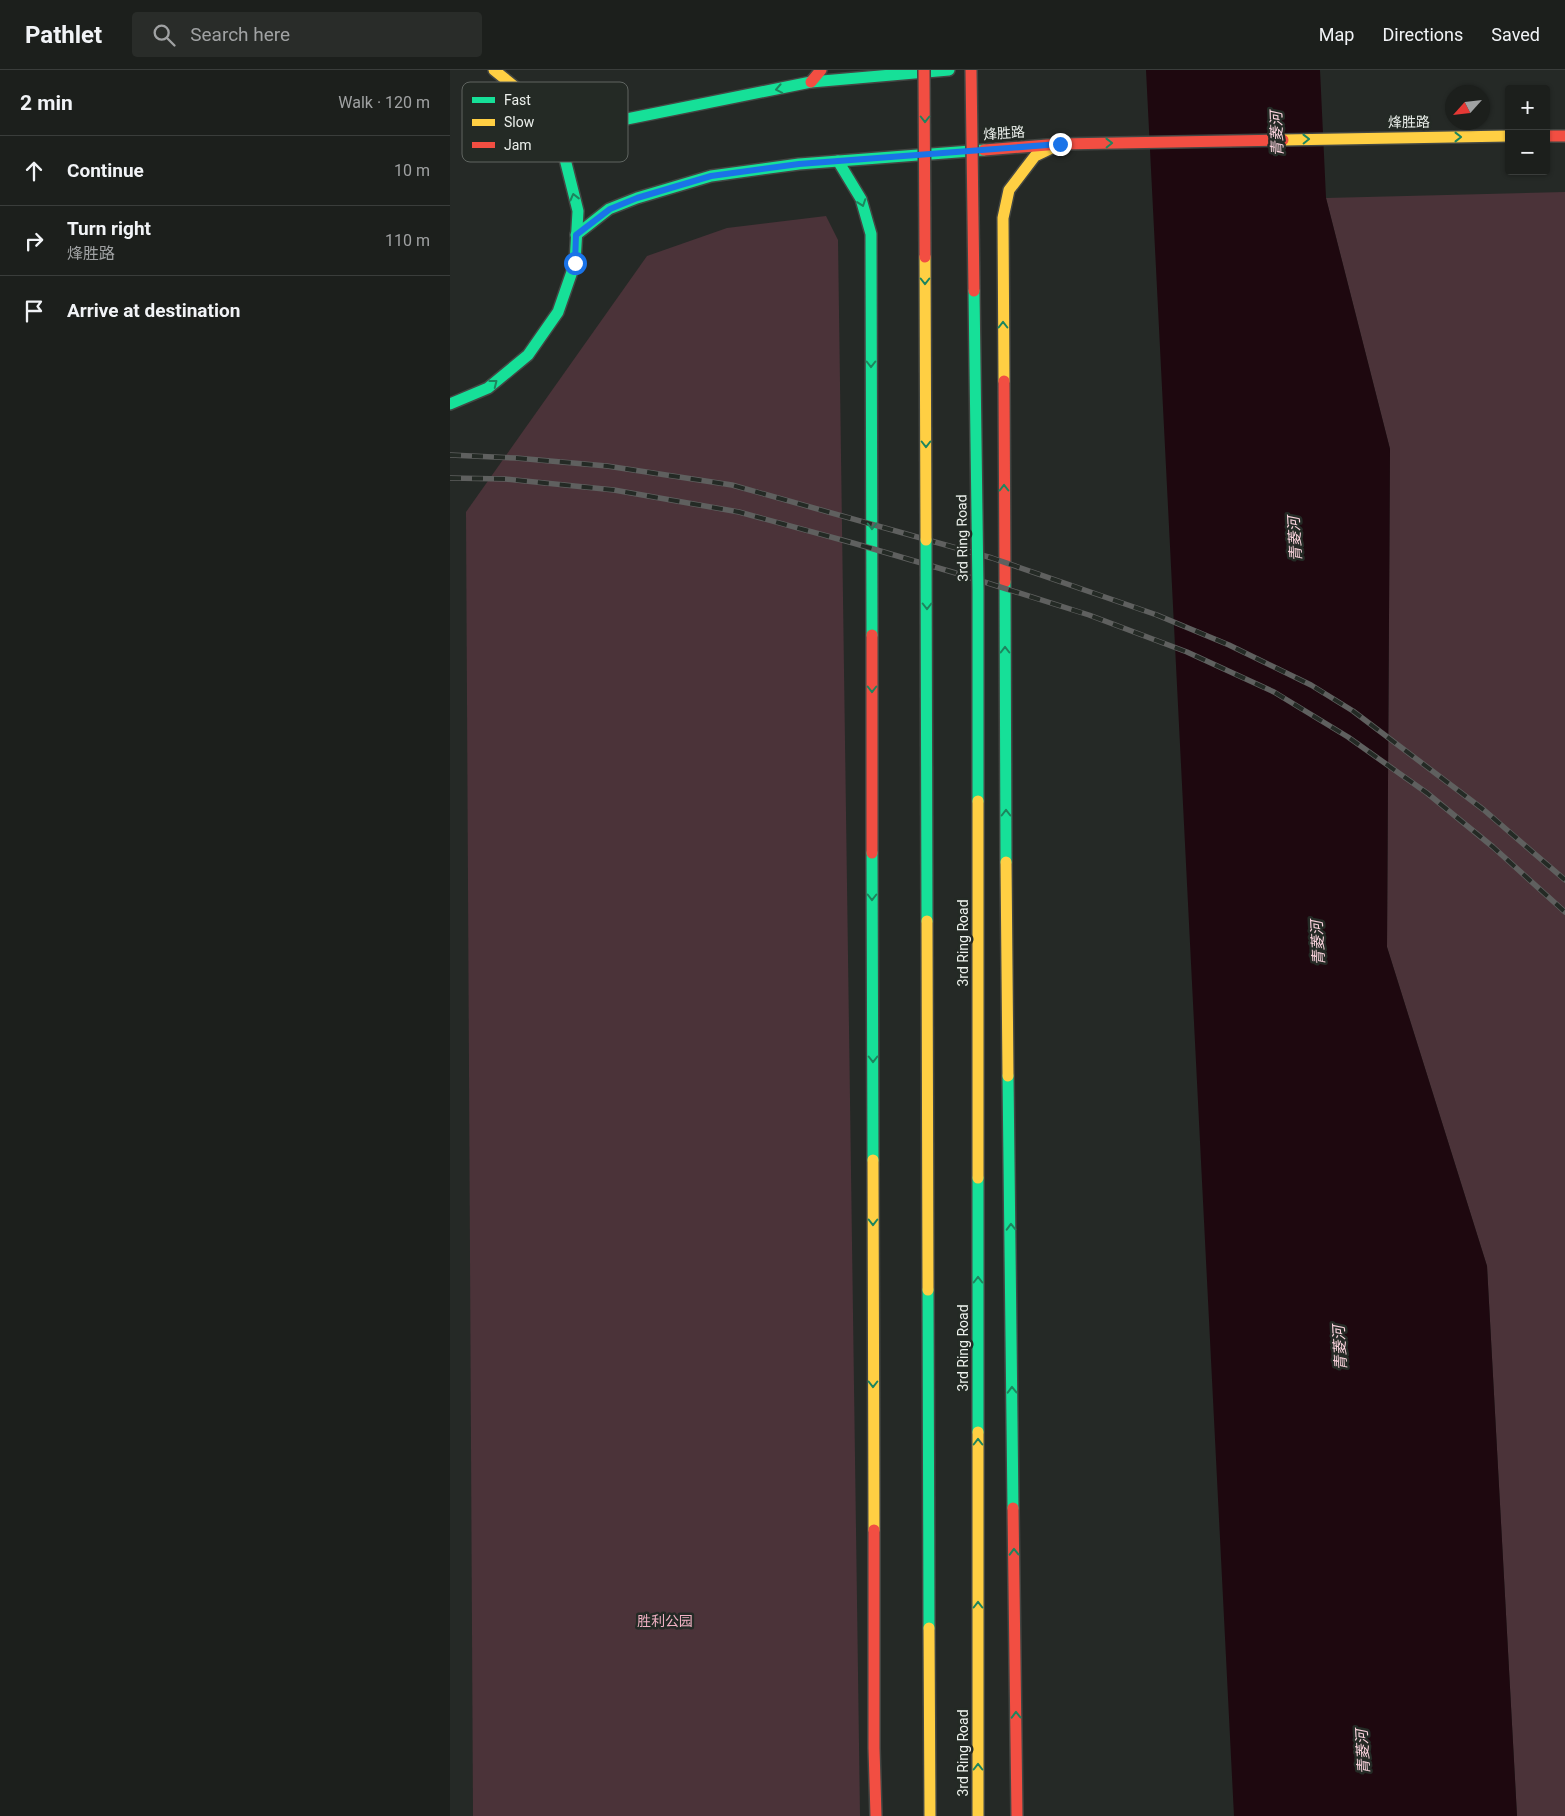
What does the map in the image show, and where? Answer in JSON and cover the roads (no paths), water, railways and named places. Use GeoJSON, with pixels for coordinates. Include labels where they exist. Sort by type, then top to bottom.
{"type":"FeatureCollection","features":[{"type":"Feature","properties":{"kind":"main road"},"geometry":{"type":"LineString","coordinates":[[494,70],[509,82]]}},
{"type":"Feature","properties":{"kind":"main road"},"geometry":{"type":"LineString","coordinates":[[811,82],[821,70]]}},
{"type":"Feature","properties":{"kind":"main road"},"geometry":{"type":"LineString","coordinates":[[924,70],[930,1816]]}},
{"type":"Feature","properties":{"kind":"main road"},"geometry":{"type":"LineString","coordinates":[[628,119],[811,82],[950,70]]}},
{"type":"Feature","properties":{"kind":"main road","name":"3rd Ring Road"},"geometry":{"type":"LineString","coordinates":[[971,70],[978,590],[978,1816]]}},
{"type":"Feature","properties":{"kind":"main road","name":"烽胜路"},"geometry":{"type":"LineString","coordinates":[[576,235],[610,209],[637,198],[711,176],[799,164],[1060,144],[1505,136]]}},
{"type":"Feature","properties":{"kind":"main road"},"geometry":{"type":"LineString","coordinates":[[1550,136],[1565,136]]}},
{"type":"Feature","properties":{"kind":"main road"},"geometry":{"type":"LineString","coordinates":[[1018,1816],[1006,861],[1003,218],[1009,190],[1024,169],[1035,156],[1060,144]]}},
{"type":"Feature","properties":{"kind":"main road"},"geometry":{"type":"LineString","coordinates":[[838,161],[861,198],[871,234],[874,1748],[876,1816]]}},
{"type":"Feature","properties":{"kind":"main road"},"geometry":{"type":"LineString","coordinates":[[450,404],[488,388],[528,355],[558,312],[575,263],[578,211],[566,162]]}},
{"type":"Feature","properties":{"kind":"water","name":"青菱河"},"geometry":{"type":"Polygon","coordinates":[[[1146,70],[1320,70],[1326,198],[1390,449],[1387,947],[1487,1266],[1517,1816],[1234,1816],[1146,70]]]}},
{"type":"Feature","properties":{"kind":"railway"},"geometry":{"type":"LineString","coordinates":[[450,455],[516,458],[607,466],[732,485],[992,558],[1157,615],[1229,645],[1311,685],[1353,711],[1484,810],[1565,880]]}},
{"type":"Feature","properties":{"kind":"railway"},"geometry":{"type":"LineString","coordinates":[[450,478],[505,479],[614,490],[739,512],[959,574],[1089,615],[1187,652],[1274,692],[1348,737],[1427,793],[1493,847],[1565,912]]}},
{"type":"Feature","properties":{"kind":"park label","name":"胜利公园"},"geometry":{"type":"Point","coordinates":[665,1621]}}]}
